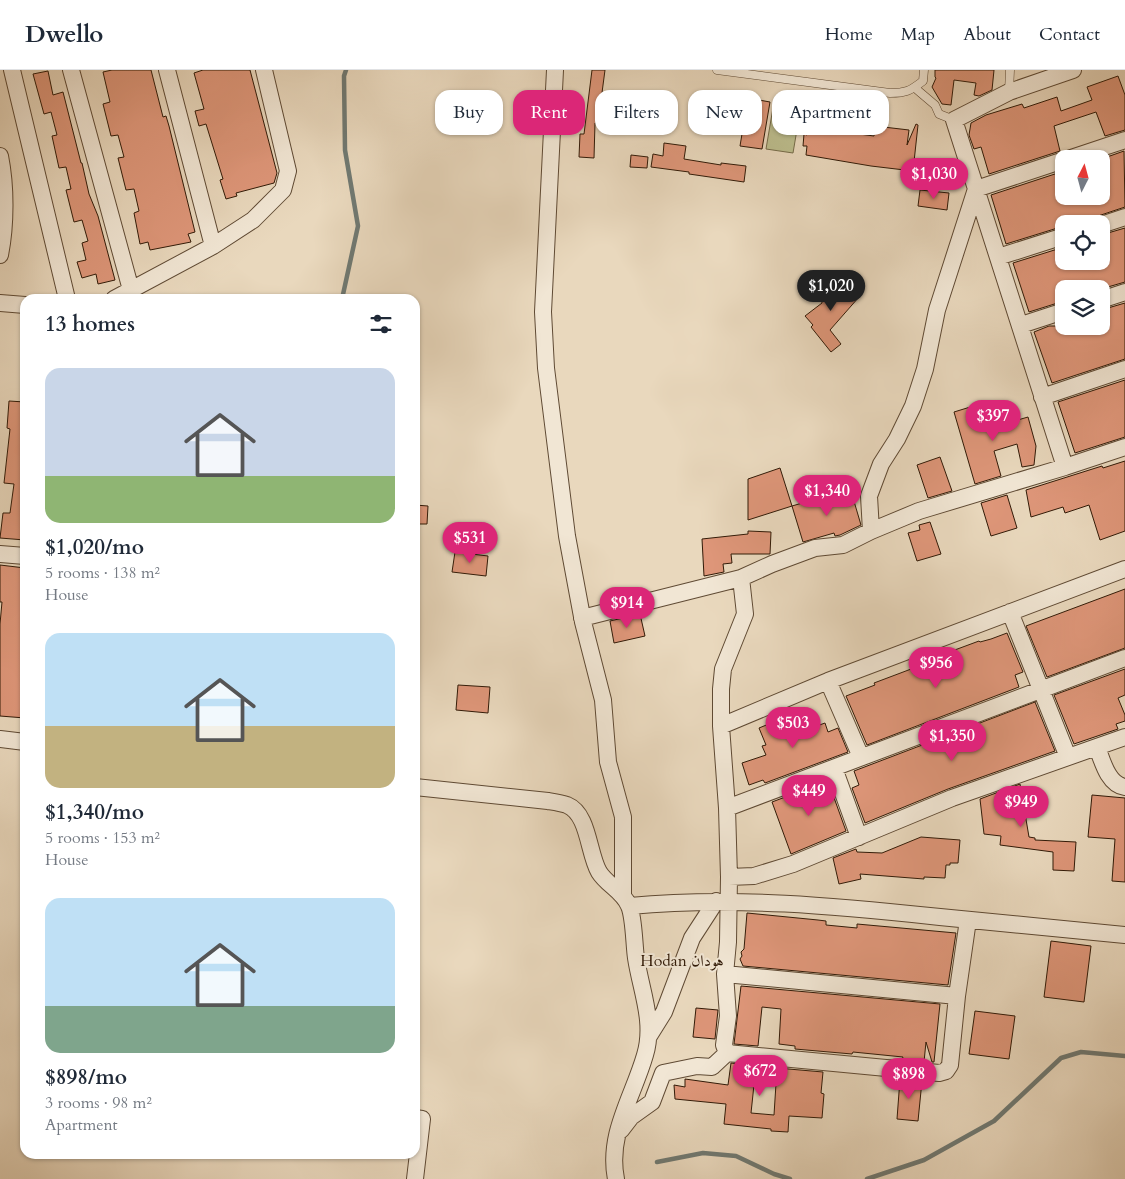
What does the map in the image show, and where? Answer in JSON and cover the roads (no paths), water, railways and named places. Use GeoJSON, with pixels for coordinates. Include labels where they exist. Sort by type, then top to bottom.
{"type":"FeatureCollection","features":[{"type":"Feature","properties":{"kind":"street"},"geometry":{"type":"LineString","coordinates":[[12,70],[66,294]]}},
{"type":"Feature","properties":{"kind":"street"},"geometry":{"type":"LineString","coordinates":[[71,70],[130,290]]}},
{"type":"Feature","properties":{"kind":"street"},"geometry":{"type":"LineString","coordinates":[[167,70],[213,246]]}},
{"type":"Feature","properties":{"kind":"street"},"geometry":{"type":"LineString","coordinates":[[123,294],[213,246],[253,220],[283,190],[288,171],[264,70]]}},
{"type":"Feature","properties":{"kind":"street"},"geometry":{"type":"LineString","coordinates":[[555,70],[543,312],[546,368],[567,536],[582,618],[603,700],[608,762],[622,817],[626,901],[648,1015],[649,1036],[645,1055],[616,1136],[614,1168],[616,1179]]}},
{"type":"Feature","properties":{"kind":"street"},"geometry":{"type":"LineString","coordinates":[[1065,467],[954,120],[1009,92],[1073,70]]}},
{"type":"Feature","properties":{"kind":"street"},"geometry":{"type":"LineString","coordinates":[[1095,150],[1125,140]]}},
{"type":"Feature","properties":{"kind":"street"},"geometry":{"type":"LineString","coordinates":[[0,156],[4,176],[0,254]]}},
{"type":"Feature","properties":{"kind":"street"},"geometry":{"type":"LineString","coordinates":[[976,189],[1055,163]]}},
{"type":"Feature","properties":{"kind":"street"},"geometry":{"type":"LineString","coordinates":[[871,531],[869,496],[881,464],[897,439],[913,406],[925,369],[937,310],[976,189]]}},
{"type":"Feature","properties":{"kind":"street"},"geometry":{"type":"LineString","coordinates":[[1110,222],[1125,217]]}},
{"type":"Feature","properties":{"kind":"street"},"geometry":{"type":"LineString","coordinates":[[998,257],[1055,239]]}},
{"type":"Feature","properties":{"kind":"street"},"geometry":{"type":"LineString","coordinates":[[1110,297],[1125,292]]}},
{"type":"Feature","properties":{"kind":"street"},"geometry":{"type":"LineString","coordinates":[[0,303],[20,305]]}},
{"type":"Feature","properties":{"kind":"street"},"geometry":{"type":"LineString","coordinates":[[1020,325],[1055,314]]}},
{"type":"Feature","properties":{"kind":"street"},"geometry":{"type":"LineString","coordinates":[[1042,397],[1125,369]]}},
{"type":"Feature","properties":{"kind":"street"},"geometry":{"type":"LineString","coordinates":[[582,618],[741,578],[815,548],[842,545],[919,511],[1125,447]]}},
{"type":"Feature","properties":{"kind":"street"},"geometry":{"type":"LineString","coordinates":[[0,554],[20,556]]}},
{"type":"Feature","properties":{"kind":"street"},"geometry":{"type":"LineString","coordinates":[[721,726],[828,681],[1125,569]]}},
{"type":"Feature","properties":{"kind":"street"},"geometry":{"type":"LineString","coordinates":[[649,1036],[664,1012],[692,938],[722,901],[729,877],[728,808],[721,726],[723,669],[745,614],[741,578]]}},
{"type":"Feature","properties":{"kind":"street"},"geometry":{"type":"LineString","coordinates":[[1010,612],[1068,757]]}},
{"type":"Feature","properties":{"kind":"street"},"geometry":{"type":"LineString","coordinates":[[728,808],[1125,658]]}},
{"type":"Feature","properties":{"kind":"street"},"geometry":{"type":"LineString","coordinates":[[828,681],[861,757]]}},
{"type":"Feature","properties":{"kind":"street"},"geometry":{"type":"LineString","coordinates":[[729,877],[754,876],[793,864],[952,798],[1125,737]]}},
{"type":"Feature","properties":{"kind":"street"},"geometry":{"type":"LineString","coordinates":[[0,739],[20,741]]}},
{"type":"Feature","properties":{"kind":"street"},"geometry":{"type":"LineString","coordinates":[[1097,747],[1109,776],[1121,787],[1125,787]]}},
{"type":"Feature","properties":{"kind":"street"},"geometry":{"type":"LineString","coordinates":[[834,768],[859,837]]}},
{"type":"Feature","properties":{"kind":"street"},"geometry":{"type":"LineString","coordinates":[[420,788],[566,804],[581,819],[599,872],[626,901],[722,901],[850,907],[1125,935]]}},
{"type":"Feature","properties":{"kind":"street"},"geometry":{"type":"LineString","coordinates":[[722,901],[728,942],[725,974],[728,1016],[724,1046],[727,1053]]}},
{"type":"Feature","properties":{"kind":"street"},"geometry":{"type":"LineString","coordinates":[[616,1136],[631,1117],[652,1102],[663,1073],[696,1066],[712,1067],[727,1053],[939,1073],[946,1071],[950,1065],[957,996],[968,920]]}},
{"type":"Feature","properties":{"kind":"street"},"geometry":{"type":"LineString","coordinates":[[725,974],[957,996]]}},
{"type":"Feature","properties":{"kind":"street"},"geometry":{"type":"LineString","coordinates":[[420,1119],[422,1119],[420,1136]]}},
{"type":"Feature","properties":{"kind":"street"},"geometry":{"type":"LineString","coordinates":[[415,1179],[417,1159]]}},
{"type":"Feature","properties":{"kind":"lane"},"geometry":{"type":"LineString","coordinates":[[718,70],[890,93],[906,93],[915,88],[923,81],[924,70]]}},
{"type":"Feature","properties":{"kind":"lane"},"geometry":{"type":"LineString","coordinates":[[1009,92],[1010,70]]}},
{"type":"Feature","properties":{"kind":"lane"},"geometry":{"type":"LineString","coordinates":[[915,88],[935,106],[938,114],[954,120]]}},
{"type":"Feature","properties":{"kind":"waterway"},"geometry":{"type":"LineString","coordinates":[[343,294],[358,226],[345,150],[344,76],[346,70]]}},
{"type":"Feature","properties":{"kind":"waterway"},"geometry":{"type":"LineString","coordinates":[[867,1179],[924,1160],[994,1121],[1061,1058],[1081,1052],[1125,1056]]}},
{"type":"Feature","properties":{"kind":"waterway"},"geometry":{"type":"LineString","coordinates":[[657,1162],[703,1153],[736,1156],[774,1174],[790,1179]]}},
{"type":"Feature","properties":{"kind":"district","name":"Hodan هودان"},"geometry":{"type":"Point","coordinates":[682,961]}}]}
